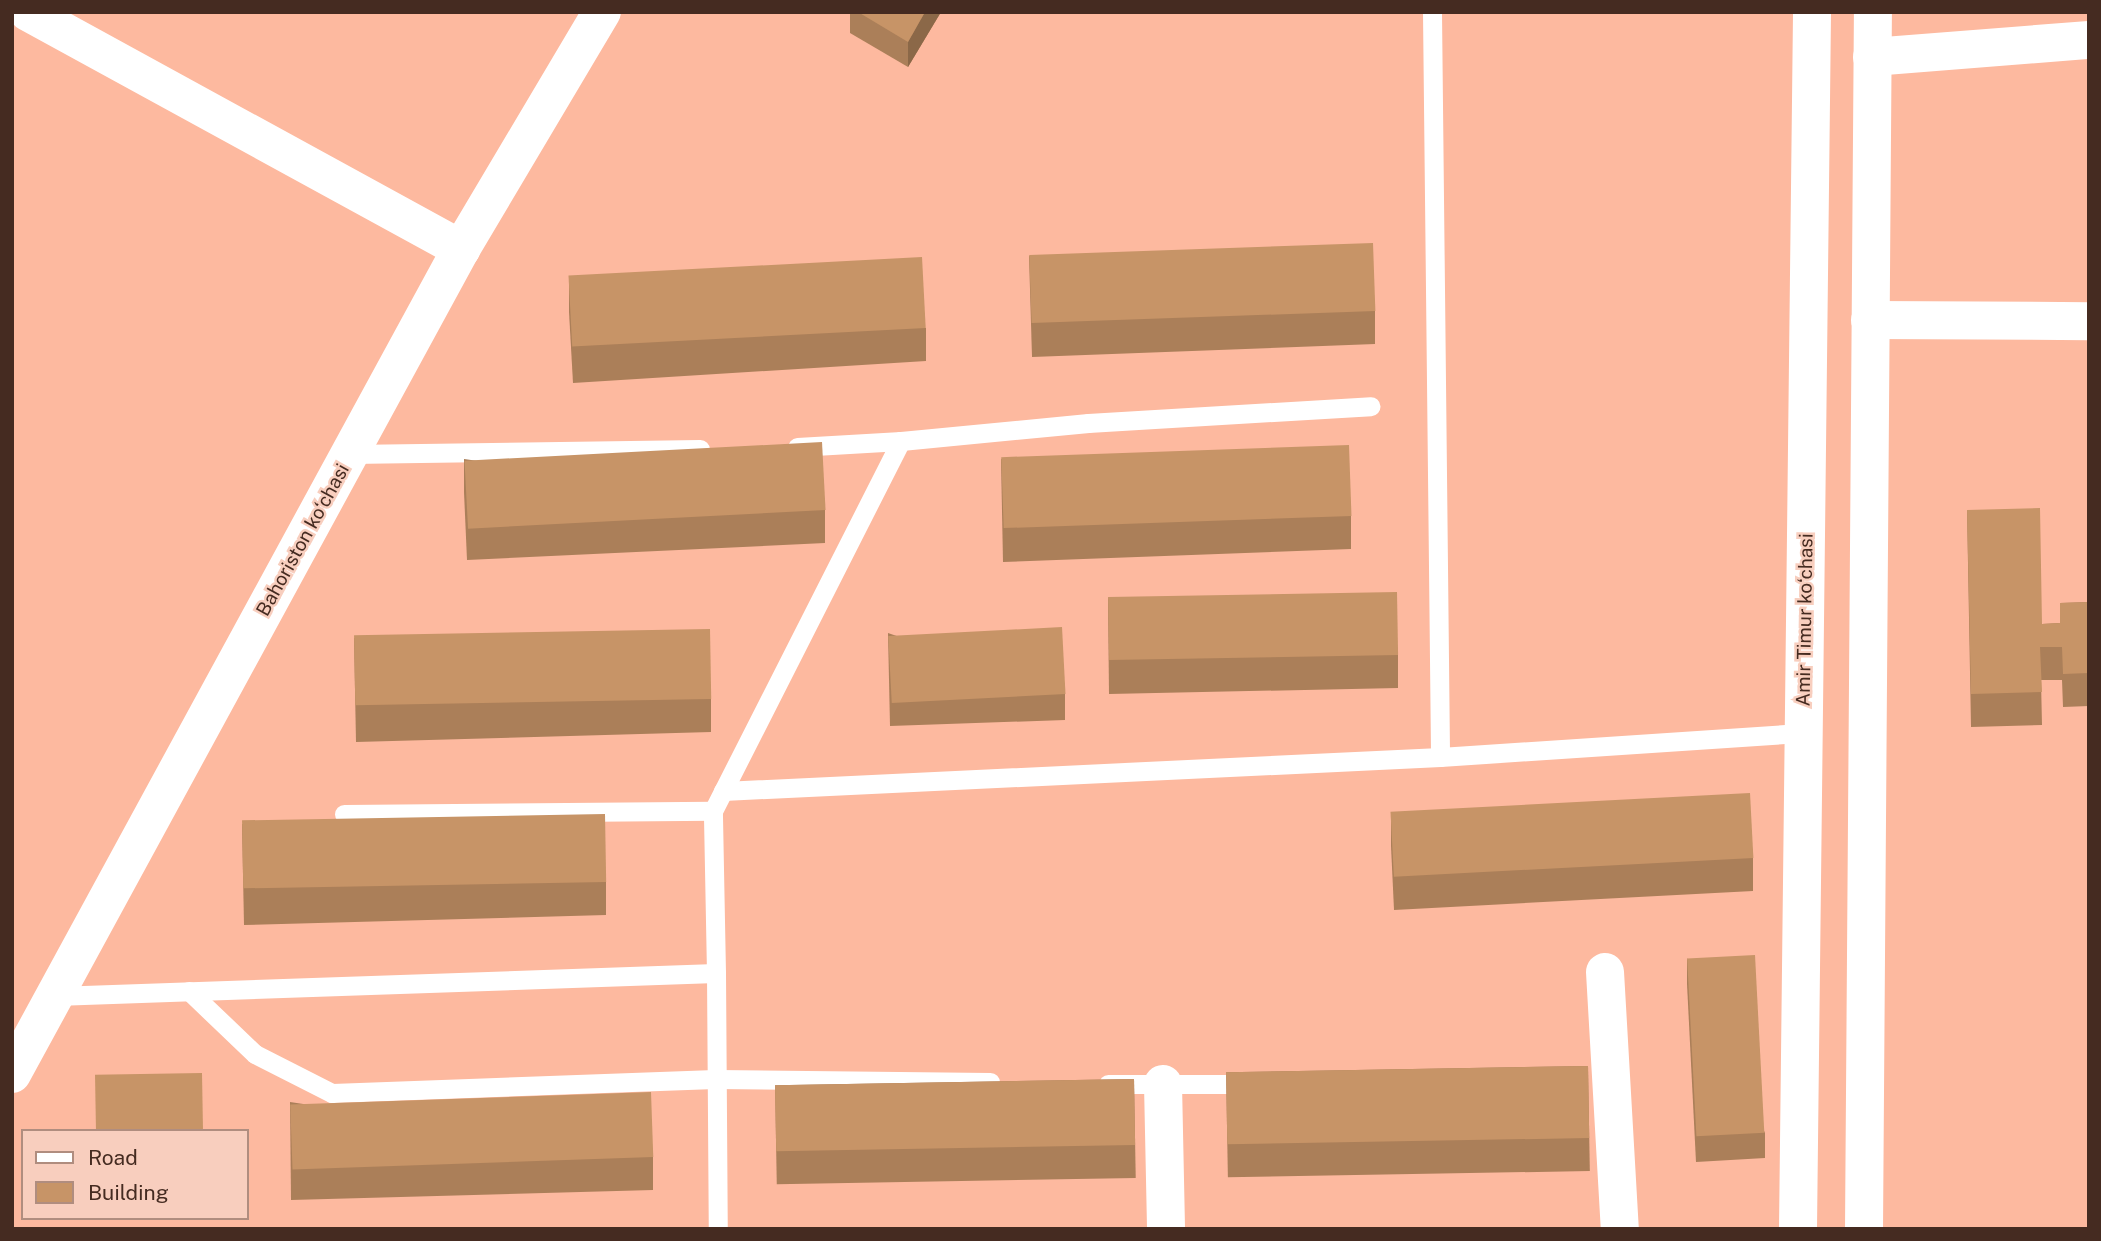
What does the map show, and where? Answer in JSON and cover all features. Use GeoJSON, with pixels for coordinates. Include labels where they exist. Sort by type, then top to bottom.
{"type":"FeatureCollection","features":[{"type":"Feature","properties":{"kind":"street"},"geometry":{"type":"LineString","coordinates":[[28,12],[461,249]]}},
{"type":"Feature","properties":{"kind":"street","name":"Bahoriston ko‘chasi"},"geometry":{"type":"LineString","coordinates":[[12,1074],[461,249],[603,12]]}},
{"type":"Feature","properties":{"kind":"street","name":"Amir Timur ko‘chasi"},"geometry":{"type":"LineString","coordinates":[[1798,1229],[1812,12]]}},
{"type":"Feature","properties":{"kind":"street"},"geometry":{"type":"LineString","coordinates":[[1864,1229],[1873,12]]}},
{"type":"Feature","properties":{"kind":"street"},"geometry":{"type":"LineString","coordinates":[[1872,57],[2089,40]]}},
{"type":"Feature","properties":{"kind":"street"},"geometry":{"type":"LineString","coordinates":[[1870,320],[2089,321]]}},
{"type":"Feature","properties":{"kind":"street"},"geometry":{"type":"LineString","coordinates":[[1605,972],[1604,1083],[1620,1229]]}},
{"type":"Feature","properties":{"kind":"street"},"geometry":{"type":"LineString","coordinates":[[1163,1084],[1166,1229]]}},
{"type":"Feature","properties":{"kind":"lane"},"geometry":{"type":"LineString","coordinates":[[1432,12],[1440,757]]}},
{"type":"Feature","properties":{"kind":"lane"},"geometry":{"type":"LineString","coordinates":[[772,447],[901,441],[1088,423],[1370,406]]}},
{"type":"Feature","properties":{"kind":"lane"},"geometry":{"type":"LineString","coordinates":[[718,1229],[713,811],[901,441]]}},
{"type":"Feature","properties":{"kind":"lane"},"geometry":{"type":"LineString","coordinates":[[350,454],[718,448]]}},
{"type":"Feature","properties":{"kind":"lane"},"geometry":{"type":"LineString","coordinates":[[723,791],[1440,757],[1804,733]]}},
{"type":"Feature","properties":{"kind":"lane"},"geometry":{"type":"LineString","coordinates":[[344,814],[713,811]]}},
{"type":"Feature","properties":{"kind":"lane"},"geometry":{"type":"LineString","coordinates":[[55,996],[716,973]]}},
{"type":"Feature","properties":{"kind":"lane"},"geometry":{"type":"LineString","coordinates":[[189,991],[255,1054],[332,1093],[715,1079],[1009,1082]]}},
{"type":"Feature","properties":{"kind":"lane"},"geometry":{"type":"LineString","coordinates":[[1093,1083],[1275,1084]]}},
{"type":"Feature","properties":{"kind":"building"},"geometry":{"type":"Polygon","coordinates":[[[858,12],[925,12],[908,42],[858,12]]]}},
{"type":"Feature","properties":{"kind":"building"},"geometry":{"type":"Polygon","coordinates":[[[1373,243],[1375,311],[1032,323],[1029,255],[1373,243]]]}},
{"type":"Feature","properties":{"kind":"building"},"geometry":{"type":"Polygon","coordinates":[[[922,257],[926,328],[572,346],[568,276],[922,257]]]}},
{"type":"Feature","properties":{"kind":"building"},"geometry":{"type":"Polygon","coordinates":[[[822,442],[826,510],[468,529],[464,461],[822,442]]]}},
{"type":"Feature","properties":{"kind":"building"},"geometry":{"type":"Polygon","coordinates":[[[1349,445],[1351,516],[1004,528],[1001,457],[1349,445]]]}},
{"type":"Feature","properties":{"kind":"building"},"geometry":{"type":"Polygon","coordinates":[[[2040,508],[2042,624],[2060,623],[2060,603],[2089,602],[2089,673],[2063,674],[2062,647],[2040,647],[2042,692],[1971,694],[1967,510],[2040,508]]]}},
{"type":"Feature","properties":{"kind":"building"},"geometry":{"type":"Polygon","coordinates":[[[1397,592],[1398,655],[1109,660],[1108,597],[1397,592]]]}},
{"type":"Feature","properties":{"kind":"building"},"geometry":{"type":"Polygon","coordinates":[[[1062,627],[1066,694],[892,703],[888,636],[1062,627]]]}},
{"type":"Feature","properties":{"kind":"building"},"geometry":{"type":"Polygon","coordinates":[[[710,629],[711,699],[355,705],[354,635],[710,629]]]}},
{"type":"Feature","properties":{"kind":"building"},"geometry":{"type":"Polygon","coordinates":[[[1750,793],[1753,858],[1394,877],[1390,812],[1750,793]]]}},
{"type":"Feature","properties":{"kind":"building"},"geometry":{"type":"Polygon","coordinates":[[[605,814],[606,882],[243,888],[242,820],[605,814]]]}},
{"type":"Feature","properties":{"kind":"building"},"geometry":{"type":"Polygon","coordinates":[[[1755,955],[1764,1133],[1696,1136],[1687,959],[1755,955]]]}},
{"type":"Feature","properties":{"kind":"building"},"geometry":{"type":"Polygon","coordinates":[[[1588,1066],[1589,1138],[1227,1144],[1226,1072],[1588,1066]]]}},
{"type":"Feature","properties":{"kind":"building"},"geometry":{"type":"Polygon","coordinates":[[[202,1073],[203,1129],[96,1129],[95,1075],[202,1073]]]}},
{"type":"Feature","properties":{"kind":"building"},"geometry":{"type":"Polygon","coordinates":[[[1134,1079],[1135,1145],[776,1151],[775,1085],[1134,1079]]]}},
{"type":"Feature","properties":{"kind":"building"},"geometry":{"type":"Polygon","coordinates":[[[651,1092],[653,1157],[292,1170],[290,1105],[651,1092]]]}}]}
